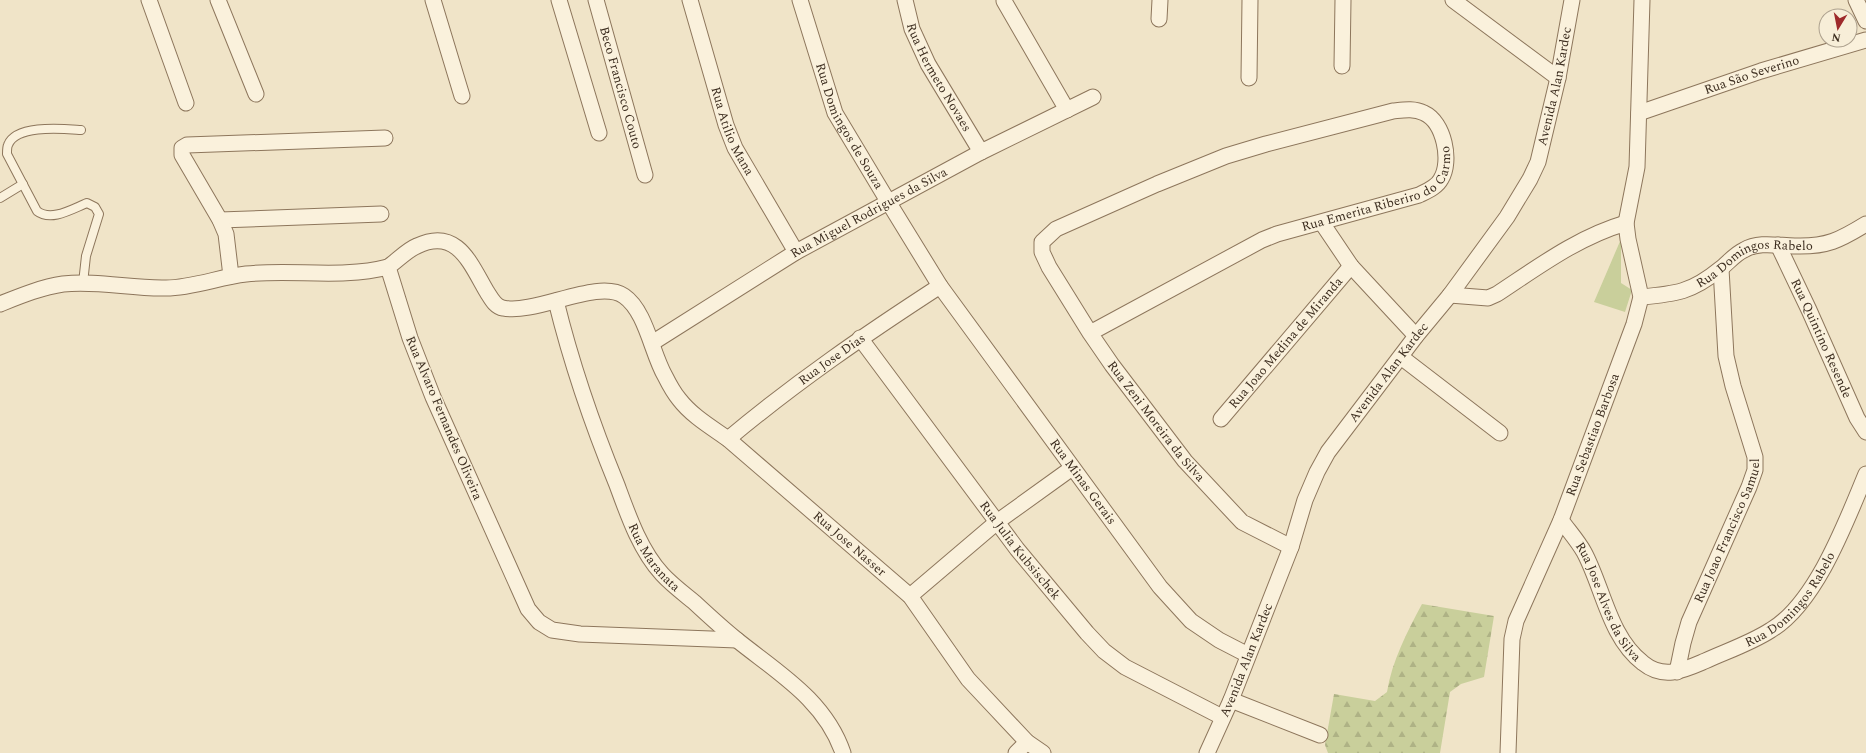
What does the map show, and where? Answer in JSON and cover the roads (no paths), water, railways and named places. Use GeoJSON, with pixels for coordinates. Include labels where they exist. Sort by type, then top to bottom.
{"type":"FeatureCollection","features":[{"type":"Feature","properties":{"kind":"street"},"geometry":{"type":"LineString","coordinates":[[149,0],[186,103]]}},
{"type":"Feature","properties":{"kind":"street"},"geometry":{"type":"LineString","coordinates":[[218,0],[256,94]]}},
{"type":"Feature","properties":{"kind":"street"},"geometry":{"type":"LineString","coordinates":[[433,0],[462,96]]}},
{"type":"Feature","properties":{"kind":"street"},"geometry":{"type":"LineString","coordinates":[[559,0],[598,133]]}},
{"type":"Feature","properties":{"kind":"street","name":"Beco Francisco Couto"},"geometry":{"type":"LineString","coordinates":[[596,0],[645,174]]}},
{"type":"Feature","properties":{"kind":"street","name":"Rua Atilio Mana"},"geometry":{"type":"LineString","coordinates":[[690,0],[726,125],[735,148],[796,252]]}},
{"type":"Feature","properties":{"kind":"street","name":"Rua Domingos de Souza"},"geometry":{"type":"LineString","coordinates":[[800,0],[835,114],[888,204],[940,286]]}},
{"type":"Feature","properties":{"kind":"street","name":"Rua Hermeto Novaes"},"geometry":{"type":"LineString","coordinates":[[905,0],[912,29],[928,64],[981,152]]}},
{"type":"Feature","properties":{"kind":"street"},"geometry":{"type":"LineString","coordinates":[[1159,19],[1160,0]]}},
{"type":"Feature","properties":{"kind":"street"},"geometry":{"type":"LineString","coordinates":[[1249,78],[1250,0]]}},
{"type":"Feature","properties":{"kind":"street"},"geometry":{"type":"LineString","coordinates":[[1342,66],[1343,0]]}},
{"type":"Feature","properties":{"kind":"street"},"geometry":{"type":"LineString","coordinates":[[1453,0],[1558,78]]}},
{"type":"Feature","properties":{"kind":"street","name":"Avenida Alan Kardec"},"geometry":{"type":"LineString","coordinates":[[1207,753],[1231,700],[1291,548],[1305,500],[1317,472],[1328,452],[1416,336],[1450,295],[1508,217],[1530,179],[1538,162],[1558,78],[1572,0]]}},
{"type":"Feature","properties":{"kind":"street","name":"Rua Sebastiao Barbosa"},"geometry":{"type":"LineString","coordinates":[[1508,753],[1512,639],[1516,621],[1561,520],[1634,324],[1641,297],[1628,239],[1626,223],[1637,167],[1642,0]]}},
{"type":"Feature","properties":{"kind":"street"},"geometry":{"type":"LineString","coordinates":[[1856,0],[1866,21]]}},
{"type":"Feature","properties":{"kind":"street"},"geometry":{"type":"LineString","coordinates":[[1004,1],[1067,110]]}},
{"type":"Feature","properties":{"kind":"street","name":"Rua São Severino"},"geometry":{"type":"LineString","coordinates":[[1639,113],[1761,71],[1866,40]]}},
{"type":"Feature","properties":{"kind":"street","name":"Rua Miguel Rodrigues da Silva"},"geometry":{"type":"LineString","coordinates":[[652,343],[796,252],[888,204],[981,152],[1093,97]]}},
{"type":"Feature","properties":{"kind":"street","name":"Rua Emerita Riberiro do Carmo"},"geometry":{"type":"LineString","coordinates":[[1049,267],[1042,252],[1042,242],[1056,229],[1157,184],[1226,156],[1393,111],[1413,109],[1424,113],[1434,120],[1441,132],[1445,146],[1445,167],[1441,179],[1432,189],[1419,195],[1322,223],[1277,234],[1262,240],[1090,333]]}},
{"type":"Feature","properties":{"kind":"street"},"geometry":{"type":"LineString","coordinates":[[231,276],[226,234],[220,220],[182,155],[182,148],[187,144],[385,138]]}},
{"type":"Feature","properties":{"kind":"street"},"geometry":{"type":"LineString","coordinates":[[220,220],[381,214]]}},
{"type":"Feature","properties":{"kind":"street"},"geometry":{"type":"LineString","coordinates":[[1322,223],[1351,266],[1416,336]]}},
{"type":"Feature","properties":{"kind":"street"},"geometry":{"type":"LineString","coordinates":[[1450,295],[1488,298],[1497,294],[1573,245],[1598,232],[1626,223]]}},
{"type":"Feature","properties":{"kind":"street","name":"Rua Domingos Rabelo"},"geometry":{"type":"LineString","coordinates":[[1641,297],[1678,293],[1690,289],[1721,269],[1744,250],[1761,245],[1796,246],[1830,243],[1842,239],[1866,224]]}},
{"type":"Feature","properties":{"kind":"street"},"geometry":{"type":"LineString","coordinates":[[0,304],[36,291],[62,284],[83,283],[167,288],[189,286],[231,276],[248,274],[350,274],[373,271],[388,267],[416,246],[442,240],[452,243],[461,251],[489,296],[496,305],[502,308],[513,309],[556,301],[590,292],[617,292],[625,296],[636,309],[652,343]]}},
{"type":"Feature","properties":{"kind":"street","name":"Rua Quintino Resende"},"geometry":{"type":"LineString","coordinates":[[1778,245],[1810,310],[1857,418],[1866,432]]}},
{"type":"Feature","properties":{"kind":"street","name":"Rua Joao Medina de Miranda"},"geometry":{"type":"LineString","coordinates":[[1221,420],[1351,266]]}},
{"type":"Feature","properties":{"kind":"street","name":"Rua Alvaro Fernandes Oliveira"},"geometry":{"type":"LineString","coordinates":[[388,267],[410,338],[433,397],[528,609],[539,622],[552,630],[580,634],[737,640]]}},
{"type":"Feature","properties":{"kind":"street","name":"Rua Zeni Moreira da Silva"},"geometry":{"type":"LineString","coordinates":[[1049,267],[1090,333],[1112,365],[1185,461],[1226,507],[1242,522],[1291,548]]}},
{"type":"Feature","properties":{"kind":"street","name":"Rua Joao Francisco Samuel"},"geometry":{"type":"LineString","coordinates":[[1671,673],[1683,643],[1689,622],[1749,487],[1755,470],[1755,457],[1732,386],[1726,356],[1721,269]]}},
{"type":"Feature","properties":{"kind":"street","name":"Rua Jose Dias"},"geometry":{"type":"LineString","coordinates":[[728,439],[795,384],[860,338],[940,286]]}},
{"type":"Feature","properties":{"kind":"street","name":"Rua Minas Gerais"},"geometry":{"type":"LineString","coordinates":[[940,286],[1160,587],[1190,621],[1219,640],[1248,655]]}},
{"type":"Feature","properties":{"kind":"street","name":"Rua Maranata"},"geometry":{"type":"LineString","coordinates":[[556,301],[569,354],[594,428],[624,504],[644,549],[662,574],[737,640],[803,691],[825,719],[843,753]]}},
{"type":"Feature","properties":{"kind":"street","name":"Rua Julia Kubsischek"},"geometry":{"type":"LineString","coordinates":[[860,338],[1022,555],[1086,634],[1104,651],[1125,667],[1222,717]]}},
{"type":"Feature","properties":{"kind":"street","name":"Rua Jose Nasser"},"geometry":{"type":"LineString","coordinates":[[652,343],[664,374],[679,399],[699,419],[728,439],[910,596],[968,679],[1027,742],[1043,753]]}},
{"type":"Feature","properties":{"kind":"street"},"geometry":{"type":"LineString","coordinates":[[1401,357],[1500,433]]}},
{"type":"Feature","properties":{"kind":"street"},"geometry":{"type":"LineString","coordinates":[[910,596],[997,522],[1072,468]]}},
{"type":"Feature","properties":{"kind":"street","name":"Rua Domingos Rabelo"},"geometry":{"type":"LineString","coordinates":[[1671,673],[1742,645],[1772,630],[1787,618],[1809,593],[1846,522],[1866,474]]}},
{"type":"Feature","properties":{"kind":"street","name":"Rua Jose Alves da Silva"},"geometry":{"type":"LineString","coordinates":[[1561,520],[1583,551],[1618,632],[1632,652],[1643,663],[1655,670],[1671,673]]}},
{"type":"Feature","properties":{"kind":"street"},"geometry":{"type":"LineString","coordinates":[[1231,700],[1320,735]]}},
{"type":"Feature","properties":{"kind":"street"},"geometry":{"type":"LineString","coordinates":[[1016,753],[1027,742]]}},
{"type":"Feature","properties":{"kind":"lane"},"geometry":{"type":"LineString","coordinates":[[81,130],[42,129],[13,138],[7,145],[7,154],[37,211],[44,216],[53,216],[87,203],[95,207],[99,214],[86,256],[83,283]]}},
{"type":"Feature","properties":{"kind":"lane"},"geometry":{"type":"LineString","coordinates":[[0,198],[23,184]]}}]}
